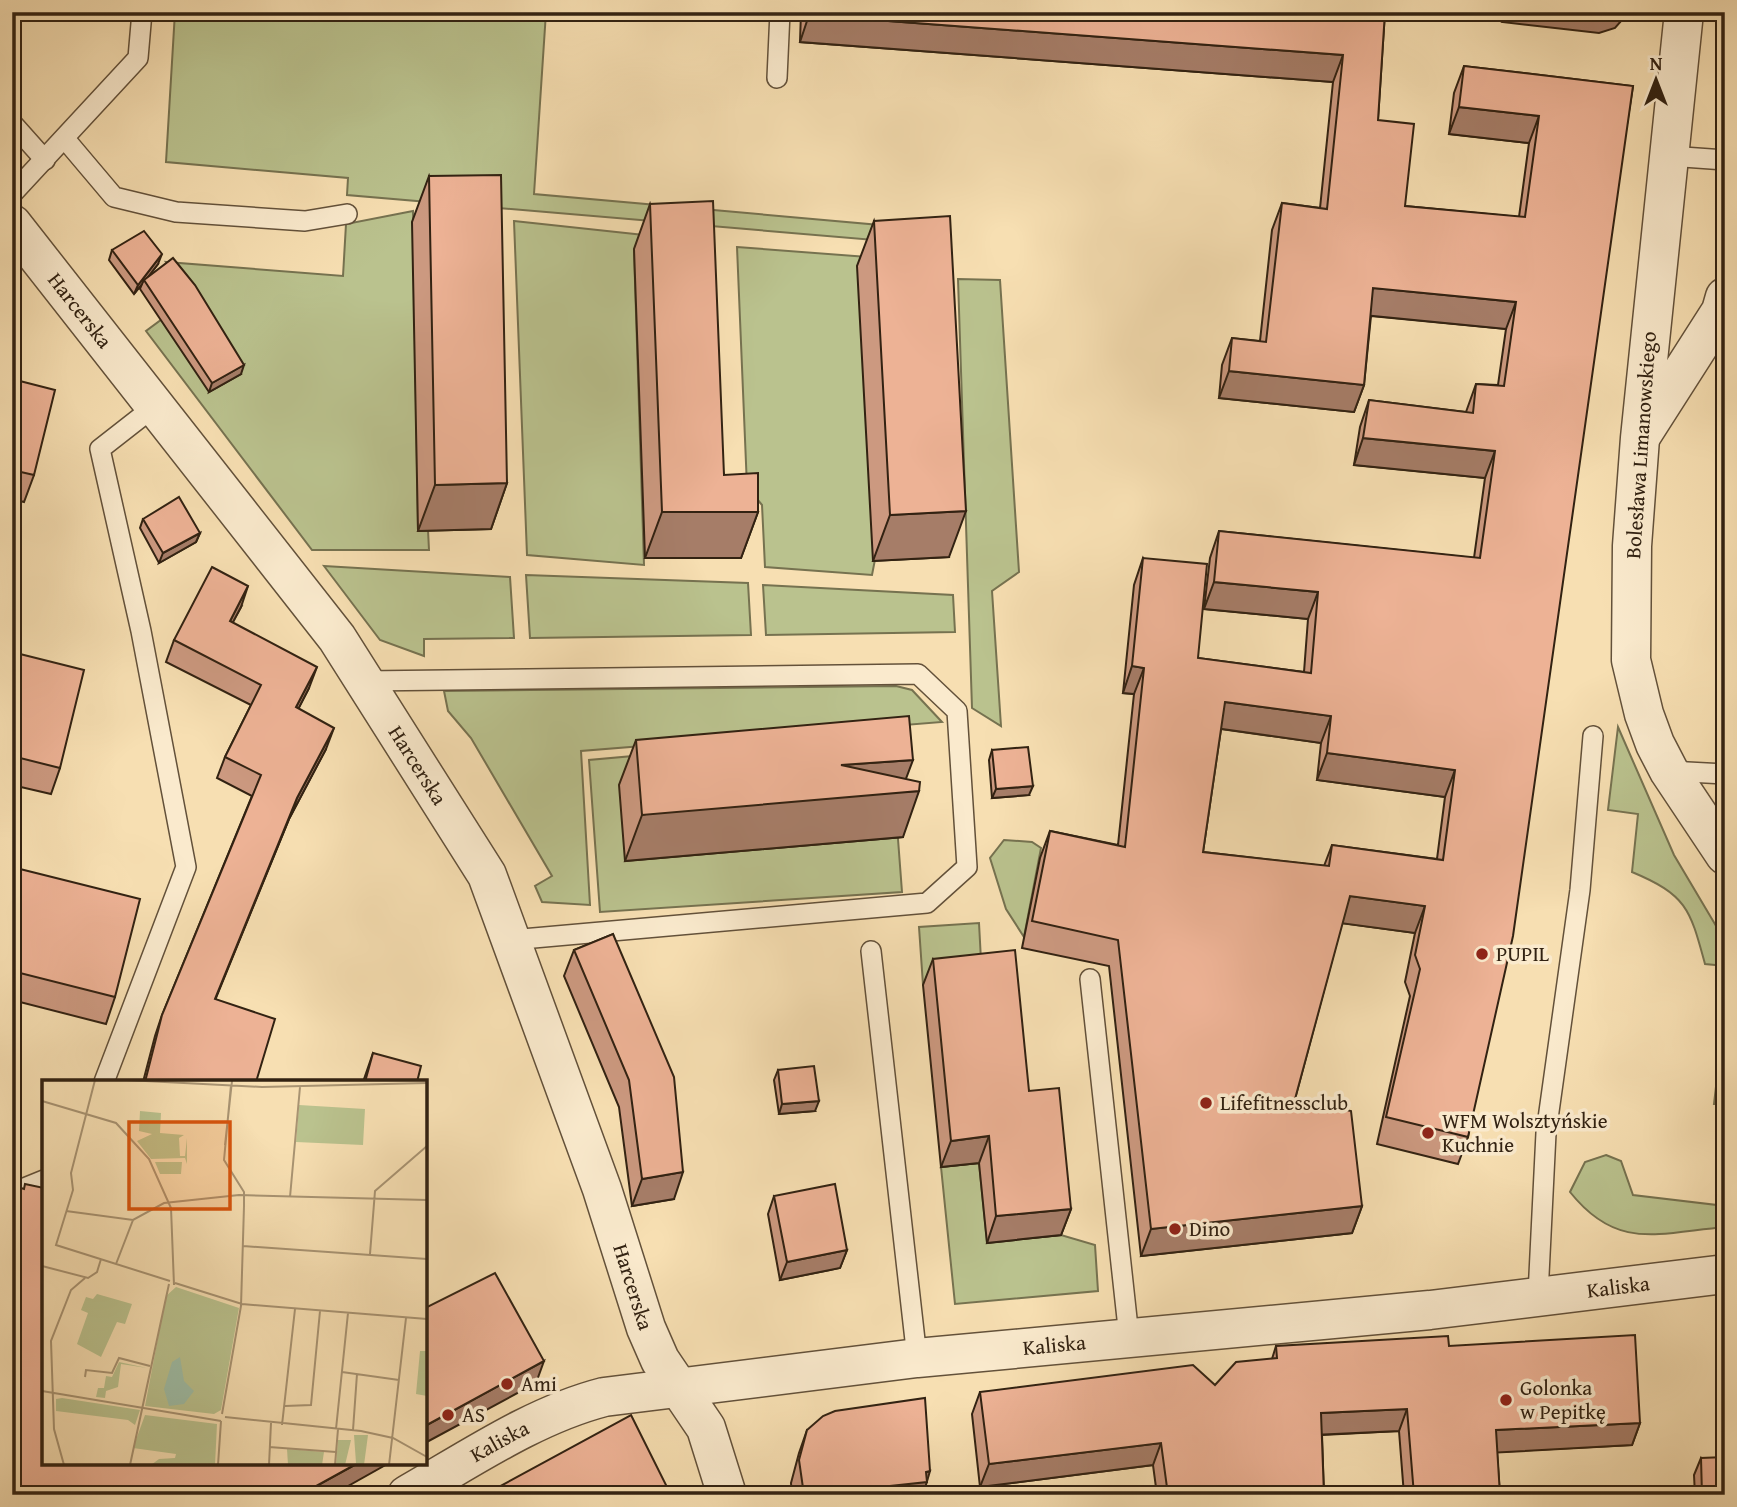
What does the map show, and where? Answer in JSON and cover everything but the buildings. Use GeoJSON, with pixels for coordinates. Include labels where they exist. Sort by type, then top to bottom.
{"type":"FeatureCollection","features":[{"type":"Feature","properties":{"kind":"street","name":"Bolesława Limanowskiego"},"geometry":{"type":"LineString","coordinates":[[1684,12],[1640,438],[1632,546],[1631,660],[1644,714],[1669,771],[1725,855]]}},
{"type":"Feature","properties":{"kind":"street","name":"Harcerska"},"geometry":{"type":"LineString","coordinates":[[12,224],[337,638],[487,875],[603,1189],[646,1328],[660,1360],[706,1428],[727,1495]]}},
{"type":"Feature","properties":{"kind":"street"},"geometry":{"type":"LineString","coordinates":[[1640,438],[1721,311],[1725,296]]}},
{"type":"Feature","properties":{"kind":"street","name":"Kaliska"},"geometry":{"type":"LineString","coordinates":[[407,1495],[523,1430],[575,1405],[680,1387],[917,1358],[1430,1310],[1725,1274]]}},
{"type":"Feature","properties":{"kind":"lane"},"geometry":{"type":"LineString","coordinates":[[12,194],[138,58],[142,12]]}},
{"type":"Feature","properties":{"kind":"lane"},"geometry":{"type":"LineString","coordinates":[[777,78],[780,12]]}},
{"type":"Feature","properties":{"kind":"lane"},"geometry":{"type":"LineString","coordinates":[[12,122],[45,160]]}},
{"type":"Feature","properties":{"kind":"lane"},"geometry":{"type":"LineString","coordinates":[[65,139],[114,197],[176,212],[305,221],[346,214]]}},
{"type":"Feature","properties":{"kind":"lane"},"geometry":{"type":"LineString","coordinates":[[1669,156],[1725,160]]}},
{"type":"Feature","properties":{"kind":"lane"},"geometry":{"type":"LineString","coordinates":[[105,1080],[186,867],[141,631],[100,449],[155,406]]}},
{"type":"Feature","properties":{"kind":"lane"},"geometry":{"type":"LineString","coordinates":[[364,681],[918,674],[957,711],[967,867],[927,903],[511,940]]}},
{"type":"Feature","properties":{"kind":"lane"},"geometry":{"type":"LineString","coordinates":[[1538,1295],[1546,1133],[1580,890],[1594,736]]}},
{"type":"Feature","properties":{"kind":"lane"},"geometry":{"type":"LineString","coordinates":[[1669,771],[1725,774]]}},
{"type":"Feature","properties":{"kind":"lane"},"geometry":{"type":"LineString","coordinates":[[871,951],[917,1358]]}},
{"type":"Feature","properties":{"kind":"lane"},"geometry":{"type":"LineString","coordinates":[[1090,979],[1129,1337]]}},
{"type":"Feature","properties":{"kind":"lane"},"geometry":{"type":"LineString","coordinates":[[12,1193],[42,1181]]}},
{"type":"Feature","properties":{"kind":"green space"},"geometry":{"type":"Polygon","coordinates":[[[175,12],[546,12],[534,194],[947,231],[945,246],[347,195],[348,178],[166,162],[175,12]]]}},
{"type":"Feature","properties":{"kind":"green space"},"geometry":{"type":"Polygon","coordinates":[[[413,211],[418,530],[428,530],[429,550],[312,550],[146,331],[193,296],[166,262],[343,276],[346,224],[413,211]]]}},
{"type":"Feature","properties":{"kind":"green space"},"geometry":{"type":"Polygon","coordinates":[[[514,221],[700,241],[634,250],[644,565],[527,555],[514,221]]]}},
{"type":"Feature","properties":{"kind":"green space"},"geometry":{"type":"Polygon","coordinates":[[[737,247],[933,262],[872,575],[765,567],[762,505],[747,487],[737,247]]]}},
{"type":"Feature","properties":{"kind":"green space"},"geometry":{"type":"Polygon","coordinates":[[[958,279],[1000,280],[1019,572],[992,591],[1001,726],[972,708],[958,279]]]}},
{"type":"Feature","properties":{"kind":"green space"},"geometry":{"type":"Polygon","coordinates":[[[324,566],[510,577],[514,638],[424,639],[424,656],[380,640],[324,566]]]}},
{"type":"Feature","properties":{"kind":"green space"},"geometry":{"type":"Polygon","coordinates":[[[526,575],[748,583],[751,635],[530,638],[526,575]]]}},
{"type":"Feature","properties":{"kind":"green space"},"geometry":{"type":"Polygon","coordinates":[[[763,585],[953,595],[955,632],[766,635],[763,585]]]}},
{"type":"Feature","properties":{"kind":"green space"},"geometry":{"type":"Polygon","coordinates":[[[896,686],[912,690],[942,722],[581,751],[590,905],[542,902],[535,886],[552,876],[471,738],[448,711],[444,691],[896,686]]]}},
{"type":"Feature","properties":{"kind":"green space"},"geometry":{"type":"Polygon","coordinates":[[[1618,727],[1674,855],[1725,941],[1725,966],[1705,964],[1690,917],[1675,897],[1664,888],[1632,872],[1638,814],[1608,810],[1618,727]]]}},
{"type":"Feature","properties":{"kind":"green space"},"geometry":{"type":"Polygon","coordinates":[[[890,733],[902,892],[600,912],[589,760],[890,733]]]}},
{"type":"Feature","properties":{"kind":"green space"},"geometry":{"type":"Polygon","coordinates":[[[1004,840],[1032,842],[1041,848],[1024,937],[1006,909],[990,858],[1004,840]]]}},
{"type":"Feature","properties":{"kind":"green space"},"geometry":{"type":"Polygon","coordinates":[[[979,923],[982,979],[923,985],[919,927],[979,923]]]}},
{"type":"Feature","properties":{"kind":"green space"},"geometry":{"type":"Polygon","coordinates":[[[1725,1009],[1725,1104],[1714,1104],[1725,1009]]]}},
{"type":"Feature","properties":{"kind":"green space"},"geometry":{"type":"Polygon","coordinates":[[[1606,1155],[1621,1161],[1633,1195],[1725,1206],[1725,1227],[1640,1234],[1622,1231],[1605,1223],[1587,1211],[1570,1192],[1585,1162],[1606,1155]]]}},
{"type":"Feature","properties":{"kind":"green space"},"geometry":{"type":"Polygon","coordinates":[[[979,1163],[987,1242],[1061,1235],[1095,1245],[1098,1291],[955,1304],[941,1167],[979,1163]]]}},
{"type":"Feature","properties":{"kind":"place","name":"PUPIL"},"geometry":{"type":"Point","coordinates":[1482,954]}},
{"type":"Feature","properties":{"kind":"place","name":"Lifefitnessclub"},"geometry":{"type":"Point","coordinates":[1206,1103]}},
{"type":"Feature","properties":{"kind":"place","name":"WFM Wolsztyńskie Kuchnie"},"geometry":{"type":"Point","coordinates":[1428,1133]}},
{"type":"Feature","properties":{"kind":"place","name":"Dino"},"geometry":{"type":"Point","coordinates":[1175,1229]}},
{"type":"Feature","properties":{"kind":"place","name":"Ami"},"geometry":{"type":"Point","coordinates":[507,1384]}},
{"type":"Feature","properties":{"kind":"place","name":"Golonka w Pepitkę"},"geometry":{"type":"Point","coordinates":[1506,1400]}},
{"type":"Feature","properties":{"kind":"place","name":"AS"},"geometry":{"type":"Point","coordinates":[448,1415]}}]}
